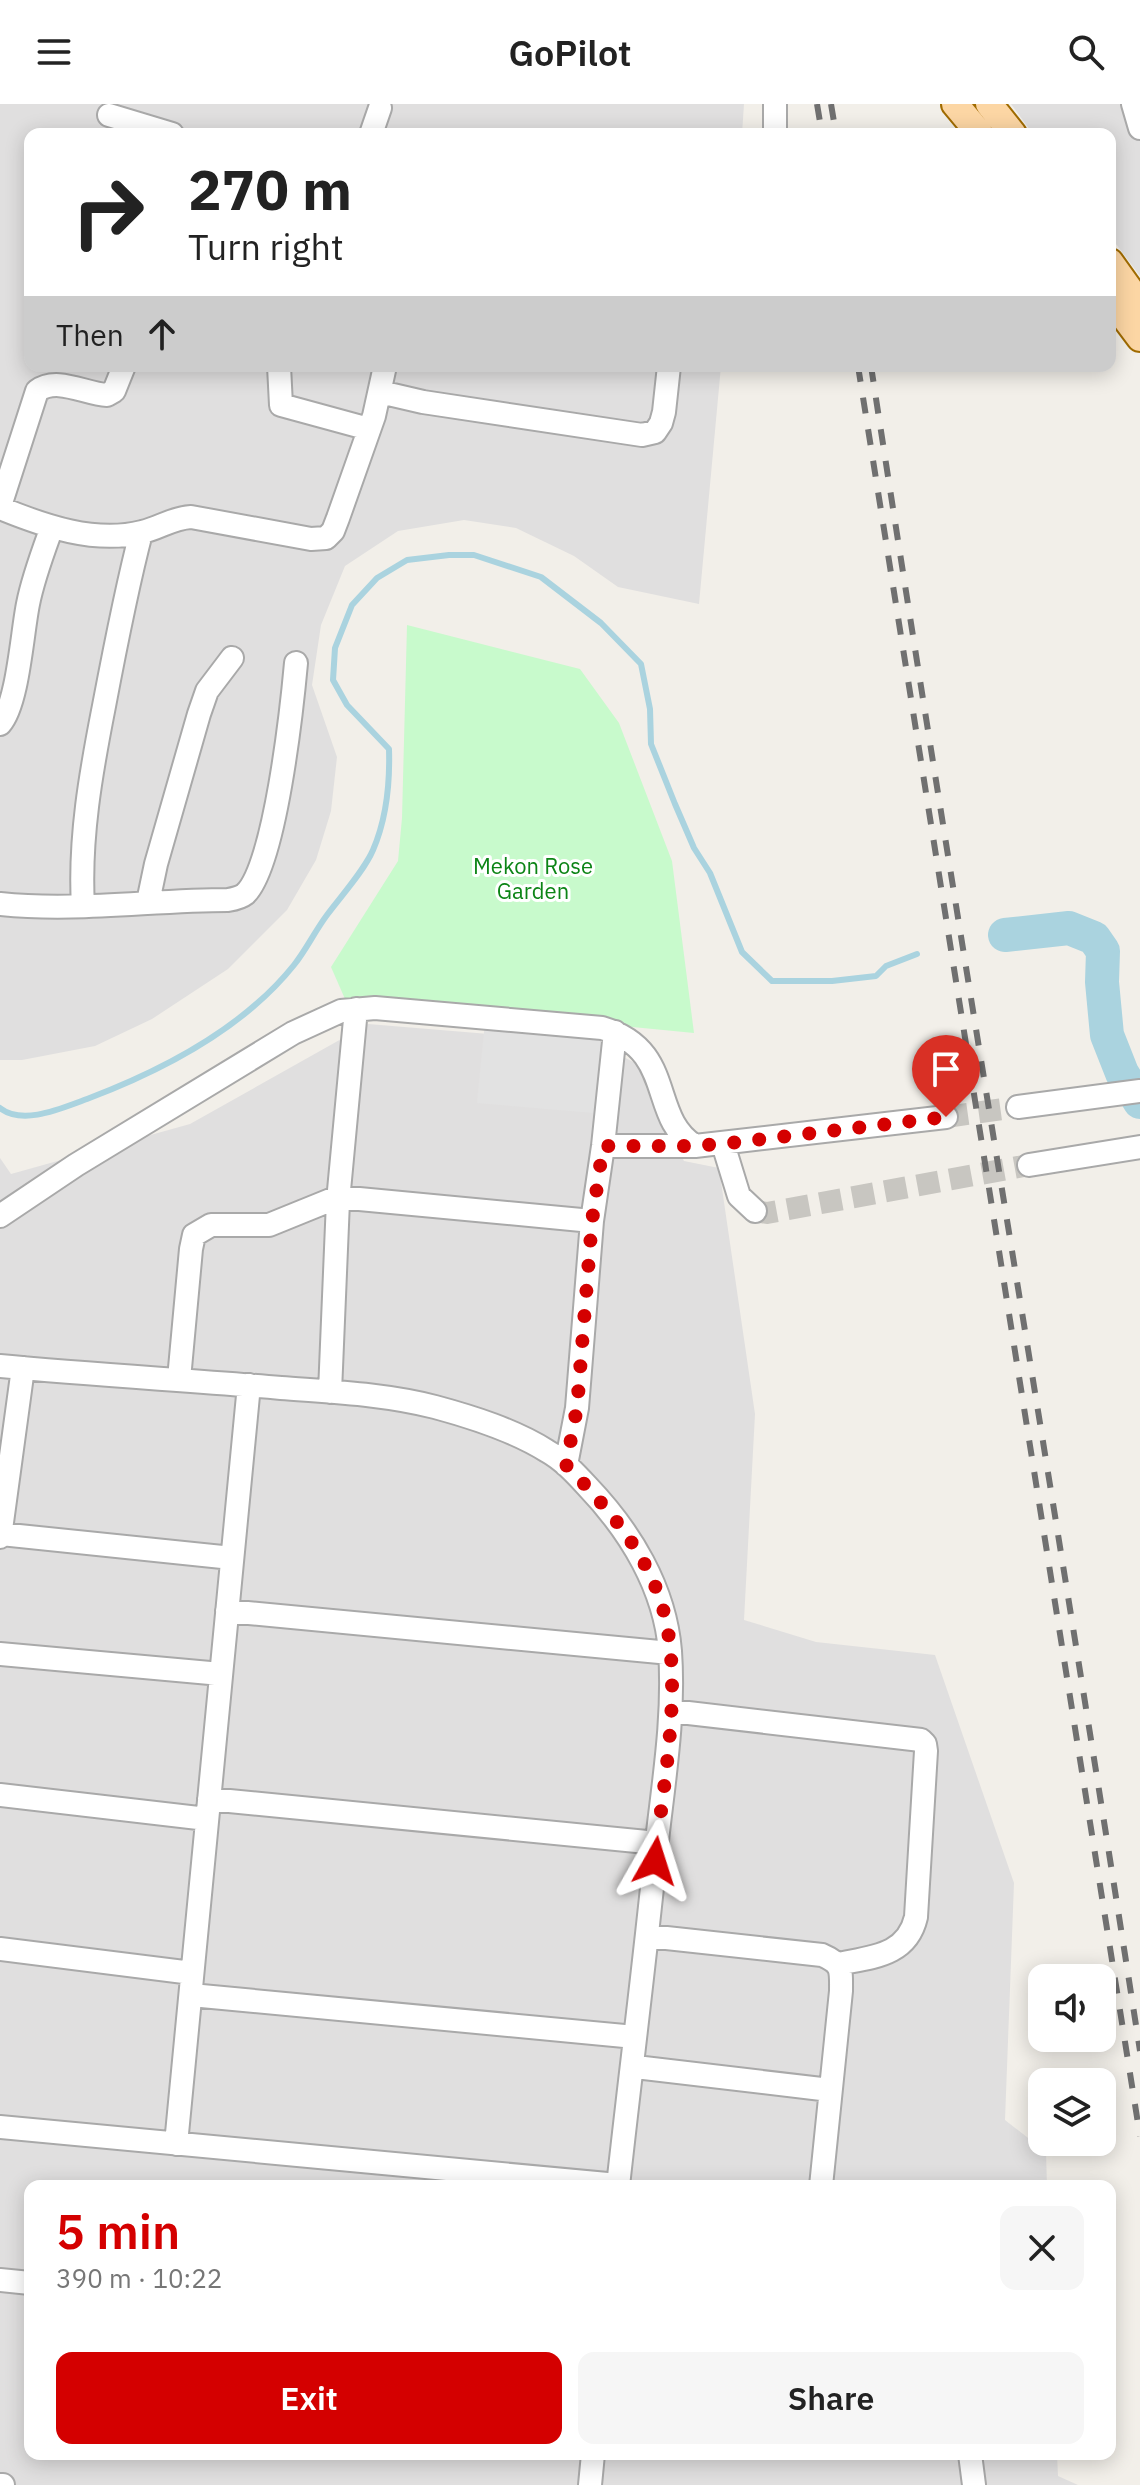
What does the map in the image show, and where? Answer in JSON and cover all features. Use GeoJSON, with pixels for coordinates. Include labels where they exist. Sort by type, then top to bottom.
{"type":"FeatureCollection","features":[{"type":"Feature","properties":{"kind":"main road"},"geometry":{"type":"LineString","coordinates":[[955,104],[975,128]]}},
{"type":"Feature","properties":{"kind":"main road"},"geometry":{"type":"LineString","coordinates":[[989,104],[1008,128]]}},
{"type":"Feature","properties":{"kind":"main road"},"geometry":{"type":"LineString","coordinates":[[1116,270],[1140,304]]}},
{"type":"Feature","properties":{"kind":"main road"},"geometry":{"type":"LineString","coordinates":[[1116,306],[1140,338]]}},
{"type":"Feature","properties":{"kind":"street"},"geometry":{"type":"LineString","coordinates":[[775,104],[775,128]]}},
{"type":"Feature","properties":{"kind":"street"},"geometry":{"type":"LineString","coordinates":[[1133,104],[1140,128]]}},
{"type":"Feature","properties":{"kind":"street"},"geometry":{"type":"LineString","coordinates":[[373,128],[380,108]]}},
{"type":"Feature","properties":{"kind":"street"},"geometry":{"type":"LineString","coordinates":[[109,115],[152,128]]}},
{"type":"Feature","properties":{"kind":"street"},"geometry":{"type":"LineString","coordinates":[[122,372],[116,388],[107,395],[54,384],[37,391],[0,507],[52,527],[105,535],[141,533],[173,519],[191,517],[311,539],[326,538],[333,531],[338,518],[369,429],[384,372]]}},
{"type":"Feature","properties":{"kind":"street"},"geometry":{"type":"LineString","coordinates":[[279,372],[281,405],[369,429]]}},
{"type":"Feature","properties":{"kind":"street"},"geometry":{"type":"LineString","coordinates":[[380,392],[423,402],[642,435],[655,432],[661,423],[668,372]]}},
{"type":"Feature","properties":{"kind":"street"},"geometry":{"type":"LineString","coordinates":[[0,724],[8,713],[14,694],[29,602],[52,527]]}},
{"type":"Feature","properties":{"kind":"street"},"geometry":{"type":"LineString","coordinates":[[83,906],[81,859],[96,751],[141,533]]}},
{"type":"Feature","properties":{"kind":"street"},"geometry":{"type":"LineString","coordinates":[[148,902],[199,714],[207,691],[232,658]]}},
{"type":"Feature","properties":{"kind":"street"},"geometry":{"type":"LineString","coordinates":[[0,904],[83,906],[237,898],[244,895],[261,862],[273,824],[296,663]]}},
{"type":"Feature","properties":{"kind":"street"},"geometry":{"type":"LineString","coordinates":[[330,1392],[338,1197],[356,1009]]}},
{"type":"Feature","properties":{"kind":"street"},"geometry":{"type":"LineString","coordinates":[[0,1216],[76,1165],[293,1033],[323,1018],[356,1009],[413,1010],[602,1028],[615,1032],[633,1041],[641,1050],[660,1085],[681,1137],[695,1146]]}},
{"type":"Feature","properties":{"kind":"street"},"geometry":{"type":"LineString","coordinates":[[566,1465],[577,1408],[592,1221],[615,1032]]}},
{"type":"Feature","properties":{"kind":"street"},"geometry":{"type":"LineString","coordinates":[[1018,1107],[1140,1091]]}},
{"type":"Feature","properties":{"kind":"street"},"geometry":{"type":"LineString","coordinates":[[603,1146],[723,1144],[946,1117]]}},
{"type":"Feature","properties":{"kind":"street"},"geometry":{"type":"LineString","coordinates":[[723,1144],[739,1196],[755,1211]]}},
{"type":"Feature","properties":{"kind":"street"},"geometry":{"type":"LineString","coordinates":[[1029,1165],[1140,1147]]}},
{"type":"Feature","properties":{"kind":"street"},"geometry":{"type":"LineString","coordinates":[[179,1379],[194,1235],[211,1225],[269,1225],[338,1197],[592,1221]]}},
{"type":"Feature","properties":{"kind":"street"},"geometry":{"type":"LineString","coordinates":[[0,1366],[330,1392],[434,1407],[516,1435],[547,1451],[566,1465],[599,1499],[628,1536],[660,1599],[667,1627],[671,1711],[619,2180]]}},
{"type":"Feature","properties":{"kind":"street"},"geometry":{"type":"LineString","coordinates":[[23,1368],[0,1535],[232,1558]]}},
{"type":"Feature","properties":{"kind":"street"},"geometry":{"type":"LineString","coordinates":[[176,2144],[249,1385]]}},
{"type":"Feature","properties":{"kind":"street"},"geometry":{"type":"LineString","coordinates":[[227,1611],[670,1653]]}},
{"type":"Feature","properties":{"kind":"street"},"geometry":{"type":"LineString","coordinates":[[0,1654],[221,1674]]}},
{"type":"Feature","properties":{"kind":"street"},"geometry":{"type":"LineString","coordinates":[[671,1711],[921,1740],[925,1744],[913,1931],[896,1949],[871,1958],[838,1964]]}},
{"type":"Feature","properties":{"kind":"street"},"geometry":{"type":"LineString","coordinates":[[0,1795],[657,1843]]}},
{"type":"Feature","properties":{"kind":"street"},"geometry":{"type":"LineString","coordinates":[[648,1936],[822,1955],[838,1964],[841,1991],[822,2180]]}},
{"type":"Feature","properties":{"kind":"street"},"geometry":{"type":"LineString","coordinates":[[0,1949],[191,1984],[635,2037]]}},
{"type":"Feature","properties":{"kind":"street"},"geometry":{"type":"LineString","coordinates":[[644,2068],[830,2090]]}},
{"type":"Feature","properties":{"kind":"street"},"geometry":{"type":"LineString","coordinates":[[0,2127],[555,2180]]}},
{"type":"Feature","properties":{"kind":"street"},"geometry":{"type":"LineString","coordinates":[[0,2280],[24,2282]]}},
{"type":"Feature","properties":{"kind":"street"},"geometry":{"type":"LineString","coordinates":[[590,2485],[592,2460]]}},
{"type":"Feature","properties":{"kind":"street"},"geometry":{"type":"LineString","coordinates":[[971,2460],[974,2485]]}},
{"type":"Feature","properties":{"kind":"shaded area"},"geometry":{"type":"Polygon","coordinates":[[[0,104],[744,104],[742,128],[24,128],[24,372],[720,372],[699,604],[618,587],[574,556],[516,528],[464,520],[398,531],[345,566],[321,625],[312,685],[337,757],[331,811],[316,860],[287,910],[228,969],[152,1019],[95,1046],[22,1060],[0,1060],[0,104]]]}},
{"type":"Feature","properties":{"kind":"shaded area"},"geometry":{"type":"Polygon","coordinates":[[[1011,104],[1140,104],[1140,276],[1116,244],[1116,128],[1029,128],[1011,104]]]}},
{"type":"Feature","properties":{"kind":"shaded area"},"geometry":{"type":"Polygon","coordinates":[[[485,1022],[602,1034],[594,1113],[477,1103],[485,1022]]]}},
{"type":"Feature","properties":{"kind":"shaded area"},"geometry":{"type":"Polygon","coordinates":[[[368,1024],[597,1043],[637,1064],[653,1105],[684,1161],[719,1168],[755,1414],[744,1620],[816,1642],[935,1655],[1014,1883],[1005,2120],[1028,2138],[1028,2156],[1046,2156],[1047,2180],[24,2180],[24,2460],[1057,2460],[1058,2476],[1078,2485],[0,2485],[0,1158],[11,1174],[190,1124],[368,1024]]]}},
{"type":"Feature","properties":{"kind":"green space","name":"Mekon Rose Garden"},"geometry":{"type":"Polygon","coordinates":[[[407,625],[580,669],[619,723],[672,861],[694,1033],[345,999],[331,967],[398,861],[407,625]]]}},
{"type":"Feature","properties":{"kind":"waterway"},"geometry":{"type":"LineString","coordinates":[[0,1108],[20,1115],[43,1114],[87,1099],[172,1061],[251,1009],[298,959],[369,858],[381,826],[388,788],[389,749],[347,705],[333,680],[335,648],[352,605],[377,578],[407,560],[474,555],[541,577],[601,623],[641,664],[650,709],[651,744],[675,804],[694,848],[710,873],[742,952],[772,981],[832,981],[876,976],[886,966],[917,954]]}},
{"type":"Feature","properties":{"kind":"waterway"},"geometry":{"type":"LineString","coordinates":[[1005,935],[1069,928],[1094,938],[1103,951],[1102,982],[1107,1035],[1122,1073],[1140,1102]]}},
{"type":"Feature","properties":{"kind":"tunnel"},"geometry":{"type":"LineString","coordinates":[[946,1117],[1018,1107]]}},
{"type":"Feature","properties":{"kind":"tunnel"},"geometry":{"type":"LineString","coordinates":[[755,1211],[767,1213],[1029,1165]]}},
{"type":"Feature","properties":{"kind":"railway"},"geometry":{"type":"LineString","coordinates":[[817,104],[821,128]]}},
{"type":"Feature","properties":{"kind":"railway"},"geometry":{"type":"LineString","coordinates":[[831,104],[835,128]]}},
{"type":"Feature","properties":{"kind":"railway"},"geometry":{"type":"LineString","coordinates":[[859,372],[1140,2136]]}},
{"type":"Feature","properties":{"kind":"railway"},"geometry":{"type":"LineString","coordinates":[[872,372],[1140,2051]]}},
{"type":"Feature","properties":{"kind":"route"},"geometry":{"type":"LineString","coordinates":[[655,1861],[671,1711],[667,1627],[660,1599],[628,1536],[599,1499],[566,1465],[577,1408],[592,1221],[603,1146],[695,1146],[946,1117]]}}]}
